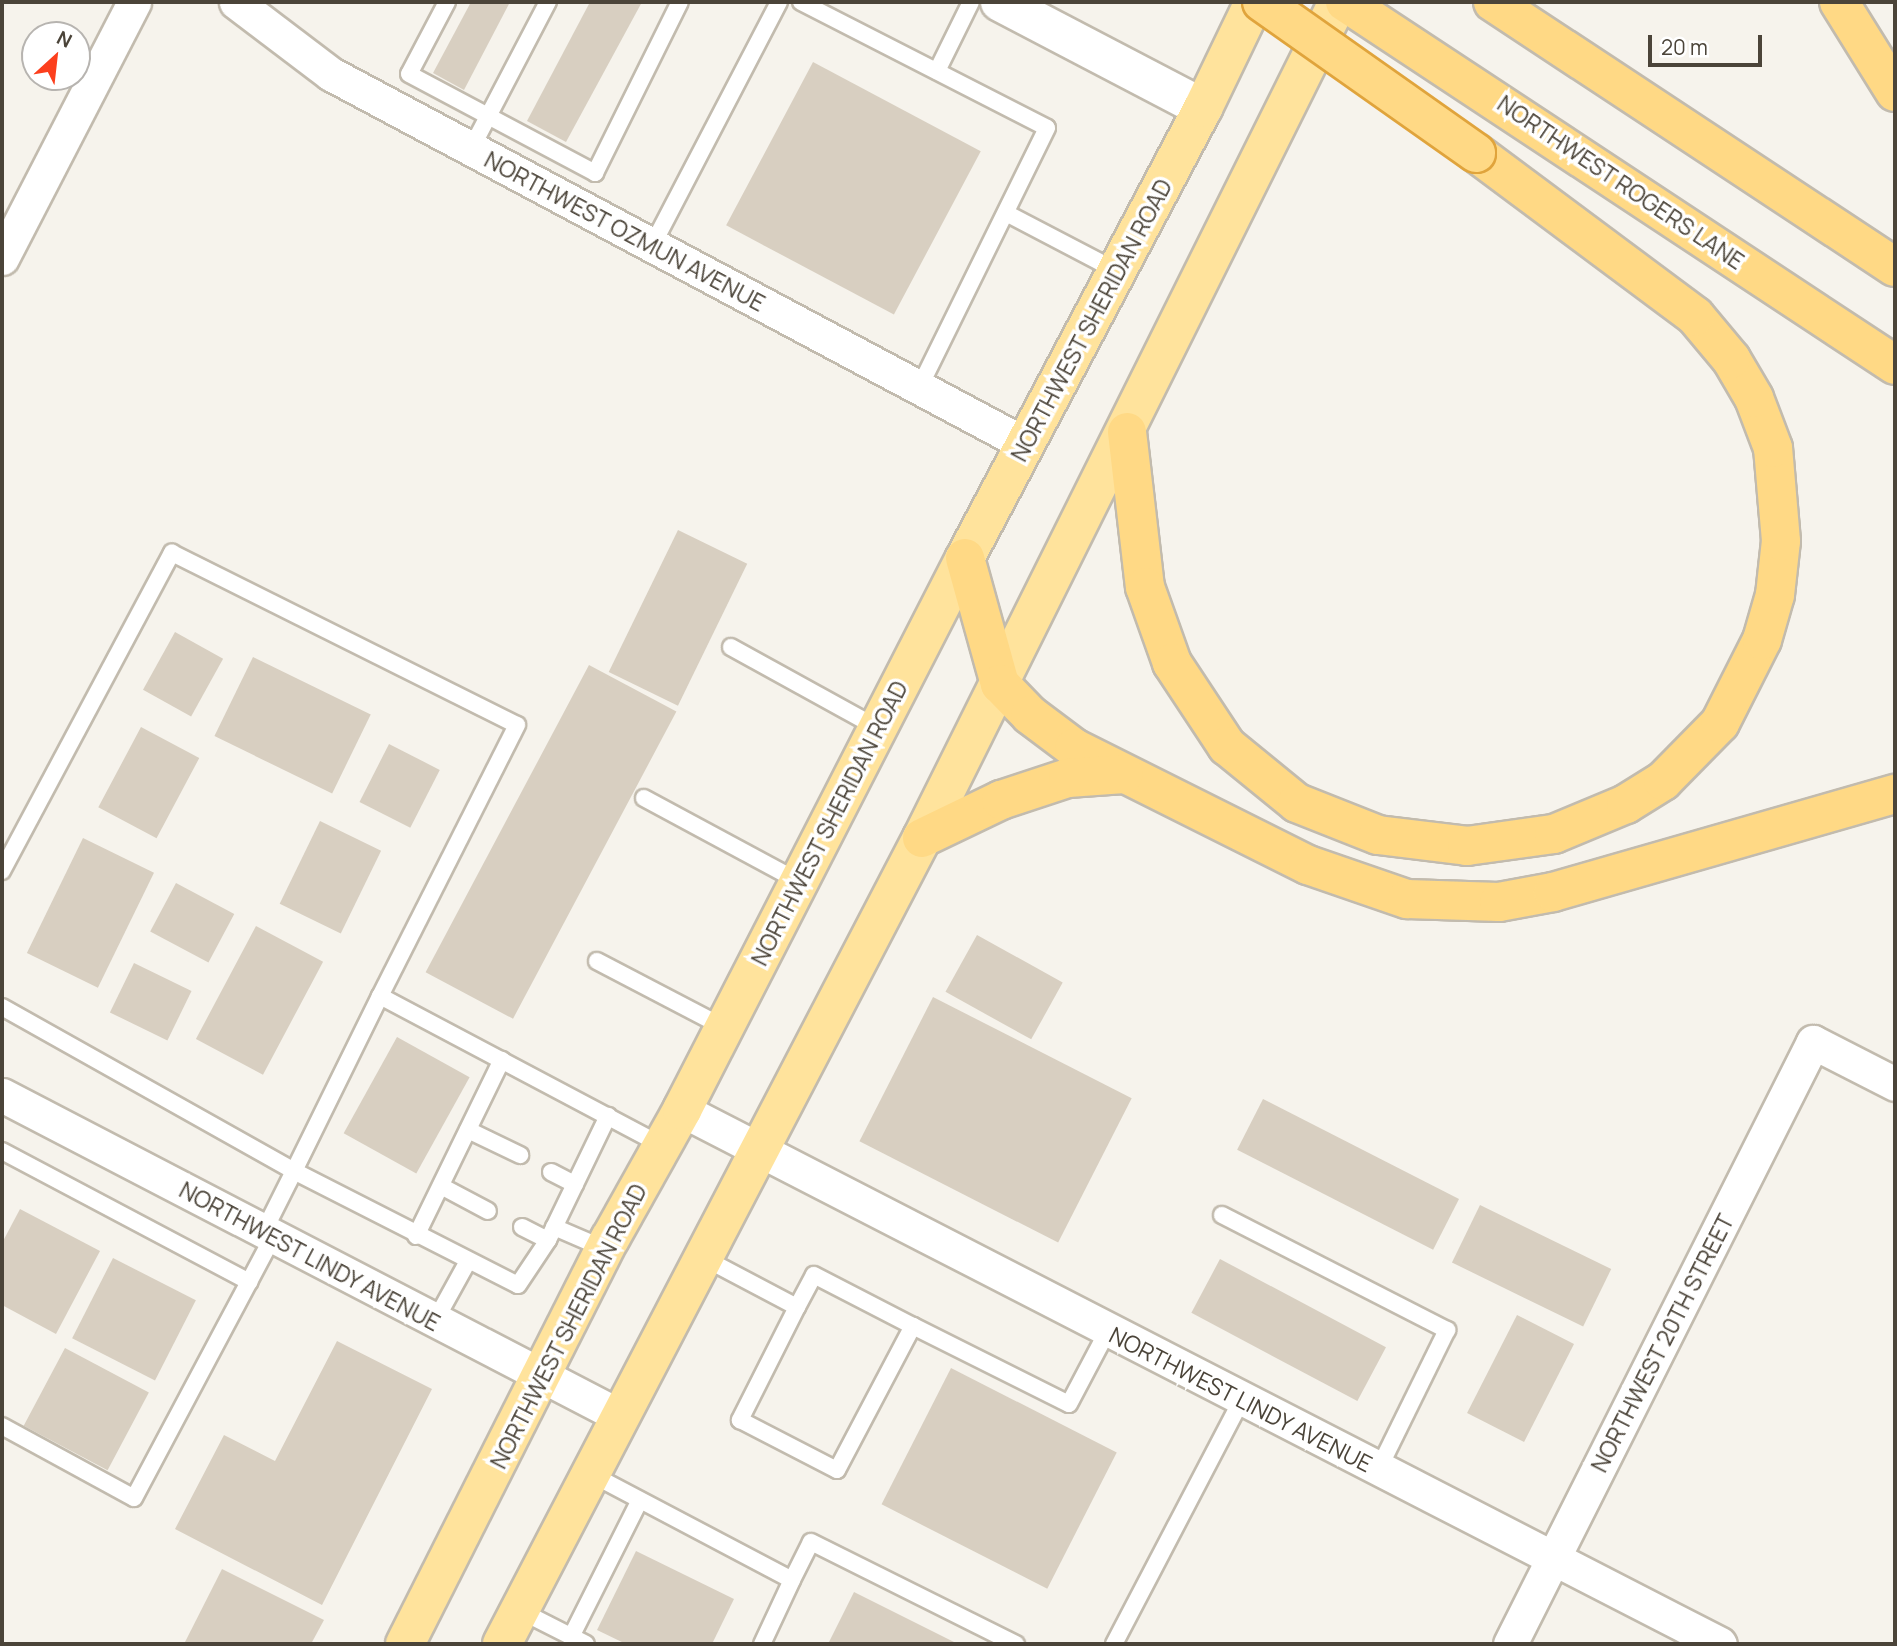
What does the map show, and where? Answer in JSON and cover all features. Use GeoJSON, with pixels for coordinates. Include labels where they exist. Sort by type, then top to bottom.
{"type":"FeatureCollection","features":[{"type":"Feature","properties":{"kind":"highway"},"geometry":{"type":"LineString","coordinates":[[1127,432],[1145,587],[1172,663],[1227,746],[1297,803],[1378,835],[1467,846],[1554,834],[1626,804],[1662,780],[1720,723],[1762,640],[1775,595],[1781,541],[1773,448],[1754,398],[1731,359],[1695,316],[1476,153],[1262,2]]}},
{"type":"Feature","properties":{"kind":"highway","name":"NORTHWEST ROGERS LANE"},"geometry":{"type":"LineString","coordinates":[[1345,2],[1501,101],[1895,365]]}},
{"type":"Feature","properties":{"kind":"highway"},"geometry":{"type":"LineString","coordinates":[[1493,2],[1895,267]]}},
{"type":"Feature","properties":{"kind":"highway"},"geometry":{"type":"LineString","coordinates":[[1839,2],[1895,92]]}},
{"type":"Feature","properties":{"kind":"highway"},"geometry":{"type":"LineString","coordinates":[[965,558],[1000,684],[1030,715],[1074,748],[1124,774],[1357,886],[1407,899],[1499,902],[1553,892],[1895,794]]}},
{"type":"Feature","properties":{"kind":"highway"},"geometry":{"type":"LineString","coordinates":[[922,838],[1001,800],[1068,778],[1124,774]]}},
{"type":"Feature","properties":{"kind":"main road","name":"NORTHWEST SHERIDAN ROAD"},"geometry":{"type":"LineString","coordinates":[[404,1644],[605,1249],[682,1110],[965,558],[1203,108],[1254,2]]}},
{"type":"Feature","properties":{"kind":"main road"},"geometry":{"type":"LineString","coordinates":[[502,1644],[618,1415],[762,1153],[1127,432],[1338,2]]}},
{"type":"Feature","properties":{"kind":"street"},"geometry":{"type":"LineString","coordinates":[[2,258],[134,2]]}},
{"type":"Feature","properties":{"kind":"street","name":"NORTHWEST OZMUN AVENUE"},"geometry":{"type":"LineString","coordinates":[[236,2],[294,50],[401,91],[471,149],[586,189],[652,246],[1025,444]]}},
{"type":"Feature","properties":{"kind":"street"},"geometry":{"type":"LineString","coordinates":[[1000,2],[1203,108]]}},
{"type":"Feature","properties":{"kind":"street","name":"NORTHWEST 20TH STREET"},"geometry":{"type":"LineString","coordinates":[[1510,1644],[1813,1042],[1895,1084]]}},
{"type":"Feature","properties":{"kind":"street","name":"NORTHWEST LINDY AVENUE"},"geometry":{"type":"LineString","coordinates":[[2,1095],[618,1415]]}},
{"type":"Feature","properties":{"kind":"street","name":"NORTHWEST LINDY AVENUE"},"geometry":{"type":"LineString","coordinates":[[682,1110],[1720,1644]]}},
{"type":"Feature","properties":{"kind":"lane"},"geometry":{"type":"LineString","coordinates":[[447,2],[401,91],[489,116],[586,189],[680,2]]}},
{"type":"Feature","properties":{"kind":"lane"},"geometry":{"type":"LineString","coordinates":[[471,149],[548,2]]}},
{"type":"Feature","properties":{"kind":"lane"},"geometry":{"type":"LineString","coordinates":[[652,246],[779,2]]}},
{"type":"Feature","properties":{"kind":"lane"},"geometry":{"type":"LineString","coordinates":[[801,2],[1047,128],[919,388]]}},
{"type":"Feature","properties":{"kind":"lane"},"geometry":{"type":"LineString","coordinates":[[937,71],[971,2]]}},
{"type":"Feature","properties":{"kind":"lane"},"geometry":{"type":"LineString","coordinates":[[1006,213],[1117,271]]}},
{"type":"Feature","properties":{"kind":"lane"},"geometry":{"type":"LineString","coordinates":[[2,871],[172,554],[517,725],[294,1171],[249,1282],[134,1498],[2,1426]]}},
{"type":"Feature","properties":{"kind":"lane"},"geometry":{"type":"LineString","coordinates":[[731,647],[878,728]]}},
{"type":"Feature","properties":{"kind":"lane"},"geometry":{"type":"LineString","coordinates":[[644,798],[800,882]]}},
{"type":"Feature","properties":{"kind":"lane"},"geometry":{"type":"LineString","coordinates":[[597,961],[724,1028]]}},
{"type":"Feature","properties":{"kind":"lane"},"geometry":{"type":"LineString","coordinates":[[380,996],[663,1146]]}},
{"type":"Feature","properties":{"kind":"lane"},"geometry":{"type":"LineString","coordinates":[[2,1007],[294,1171],[467,1263],[518,1285],[551,1233],[608,1116]]}},
{"type":"Feature","properties":{"kind":"lane"},"geometry":{"type":"LineString","coordinates":[[416,1236],[502,1060]]}},
{"type":"Feature","properties":{"kind":"lane"},"geometry":{"type":"LineString","coordinates":[[468,1130],[520,1155]]}},
{"type":"Feature","properties":{"kind":"lane"},"geometry":{"type":"LineString","coordinates":[[2,1151],[249,1282]]}},
{"type":"Feature","properties":{"kind":"lane"},"geometry":{"type":"LineString","coordinates":[[551,1172],[575,1184]]}},
{"type":"Feature","properties":{"kind":"lane"},"geometry":{"type":"LineString","coordinates":[[441,1186],[488,1211]]}},
{"type":"Feature","properties":{"kind":"lane"},"geometry":{"type":"LineString","coordinates":[[1222,1215],[1447,1330],[1378,1470]]}},
{"type":"Feature","properties":{"kind":"lane"},"geometry":{"type":"LineString","coordinates":[[522,1227],[605,1249]]}},
{"type":"Feature","properties":{"kind":"lane"},"geometry":{"type":"LineString","coordinates":[[704,1258],[797,1307]]}},
{"type":"Feature","properties":{"kind":"lane"},"geometry":{"type":"LineString","coordinates":[[435,1321],[467,1263]]}},
{"type":"Feature","properties":{"kind":"lane"},"geometry":{"type":"LineString","coordinates":[[913,1326],[836,1470],[740,1420],[814,1275],[1069,1404],[1108,1330]]}},
{"type":"Feature","properties":{"kind":"lane"},"geometry":{"type":"LineString","coordinates":[[1114,1644],[1242,1399]]}},
{"type":"Feature","properties":{"kind":"lane"},"geometry":{"type":"LineString","coordinates":[[589,1473],[792,1580]]}},
{"type":"Feature","properties":{"kind":"lane"},"geometry":{"type":"LineString","coordinates":[[571,1637],[640,1500]]}},
{"type":"Feature","properties":{"kind":"lane"},"geometry":{"type":"LineString","coordinates":[[762,1644],[811,1542],[1016,1644]]}},
{"type":"Feature","properties":{"kind":"lane"},"geometry":{"type":"LineString","coordinates":[[519,1610],[586,1644]]}},
{"type":"Feature","properties":{"kind":"building"},"geometry":{"type":"Polygon","coordinates":[[[471,2],[510,2],[464,90],[433,73],[471,2]]]}},
{"type":"Feature","properties":{"kind":"building"},"geometry":{"type":"Polygon","coordinates":[[[590,2],[642,2],[566,142],[527,121],[590,2]]]}},
{"type":"Feature","properties":{"kind":"building"},"geometry":{"type":"Polygon","coordinates":[[[813,62],[981,151],[894,315],[726,225],[813,62]]]}},
{"type":"Feature","properties":{"kind":"building"},"geometry":{"type":"Polygon","coordinates":[[[678,530],[747,564],[678,706],[609,672],[678,530]]]}},
{"type":"Feature","properties":{"kind":"building"},"geometry":{"type":"Polygon","coordinates":[[[175,632],[223,659],[191,716],[143,690],[175,632]]]}},
{"type":"Feature","properties":{"kind":"building"},"geometry":{"type":"Polygon","coordinates":[[[253,657],[371,714],[332,794],[214,736],[253,657]]]}},
{"type":"Feature","properties":{"kind":"building"},"geometry":{"type":"Polygon","coordinates":[[[589,665],[676,711],[513,1019],[426,972],[589,665]]]}},
{"type":"Feature","properties":{"kind":"building"},"geometry":{"type":"Polygon","coordinates":[[[141,727],[199,758],[157,838],[98,807],[141,727]]]}},
{"type":"Feature","properties":{"kind":"building"},"geometry":{"type":"Polygon","coordinates":[[[389,744],[440,770],[410,828],[359,802],[389,744]]]}},
{"type":"Feature","properties":{"kind":"building"},"geometry":{"type":"Polygon","coordinates":[[[320,821],[381,851],[341,933],[280,904],[320,821]]]}},
{"type":"Feature","properties":{"kind":"building"},"geometry":{"type":"Polygon","coordinates":[[[83,838],[154,873],[98,988],[27,953],[83,838]]]}},
{"type":"Feature","properties":{"kind":"building"},"geometry":{"type":"Polygon","coordinates":[[[176,883],[234,914],[208,963],[150,932],[176,883]]]}},
{"type":"Feature","properties":{"kind":"building"},"geometry":{"type":"Polygon","coordinates":[[[256,926],[323,962],[263,1075],[196,1039],[256,926]]]}},
{"type":"Feature","properties":{"kind":"building"},"geometry":{"type":"Polygon","coordinates":[[[977,935],[1063,983],[1031,1039],[945,992],[977,935]]]}},
{"type":"Feature","properties":{"kind":"building"},"geometry":{"type":"Polygon","coordinates":[[[134,963],[192,991],[167,1040],[110,1012],[134,963]]]}},
{"type":"Feature","properties":{"kind":"building"},"geometry":{"type":"Polygon","coordinates":[[[933,997],[1132,1098],[1058,1243],[859,1141],[933,997]]]}},
{"type":"Feature","properties":{"kind":"building"},"geometry":{"type":"Polygon","coordinates":[[[397,1037],[470,1077],[416,1173],[344,1133],[397,1037]]]}},
{"type":"Feature","properties":{"kind":"building"},"geometry":{"type":"Polygon","coordinates":[[[1263,1099],[1459,1199],[1433,1250],[1237,1150],[1263,1099]]]}},
{"type":"Feature","properties":{"kind":"building"},"geometry":{"type":"Polygon","coordinates":[[[1480,1205],[1611,1269],[1583,1327],[1452,1263],[1480,1205]]]}},
{"type":"Feature","properties":{"kind":"building"},"geometry":{"type":"Polygon","coordinates":[[[20,1209],[100,1251],[56,1334],[2,1305],[2,1243],[20,1209]]]}},
{"type":"Feature","properties":{"kind":"building"},"geometry":{"type":"Polygon","coordinates":[[[113,1258],[196,1300],[155,1380],[72,1338],[113,1258]]]}},
{"type":"Feature","properties":{"kind":"building"},"geometry":{"type":"Polygon","coordinates":[[[1220,1259],[1386,1347],[1357,1401],[1191,1313],[1220,1259]]]}},
{"type":"Feature","properties":{"kind":"building"},"geometry":{"type":"Polygon","coordinates":[[[1517,1315],[1574,1344],[1524,1442],[1467,1413],[1517,1315]]]}},
{"type":"Feature","properties":{"kind":"building"},"geometry":{"type":"Polygon","coordinates":[[[337,1341],[432,1389],[322,1605],[175,1529],[224,1435],[275,1461],[337,1341]]]}},
{"type":"Feature","properties":{"kind":"building"},"geometry":{"type":"Polygon","coordinates":[[[65,1348],[149,1393],[108,1470],[24,1426],[65,1348]]]}},
{"type":"Feature","properties":{"kind":"building"},"geometry":{"type":"Polygon","coordinates":[[[951,1368],[1117,1452],[1047,1589],[882,1504],[951,1368]]]}},
{"type":"Feature","properties":{"kind":"building"},"geometry":{"type":"Polygon","coordinates":[[[636,1551],[734,1599],[712,1644],[626,1644],[597,1630],[636,1551]]]}},
{"type":"Feature","properties":{"kind":"building"},"geometry":{"type":"Polygon","coordinates":[[[222,1569],[324,1620],[311,1644],[184,1644],[222,1569]]]}},
{"type":"Feature","properties":{"kind":"building"},"geometry":{"type":"Polygon","coordinates":[[[854,1592],[958,1644],[828,1644],[854,1592]]]}}]}
